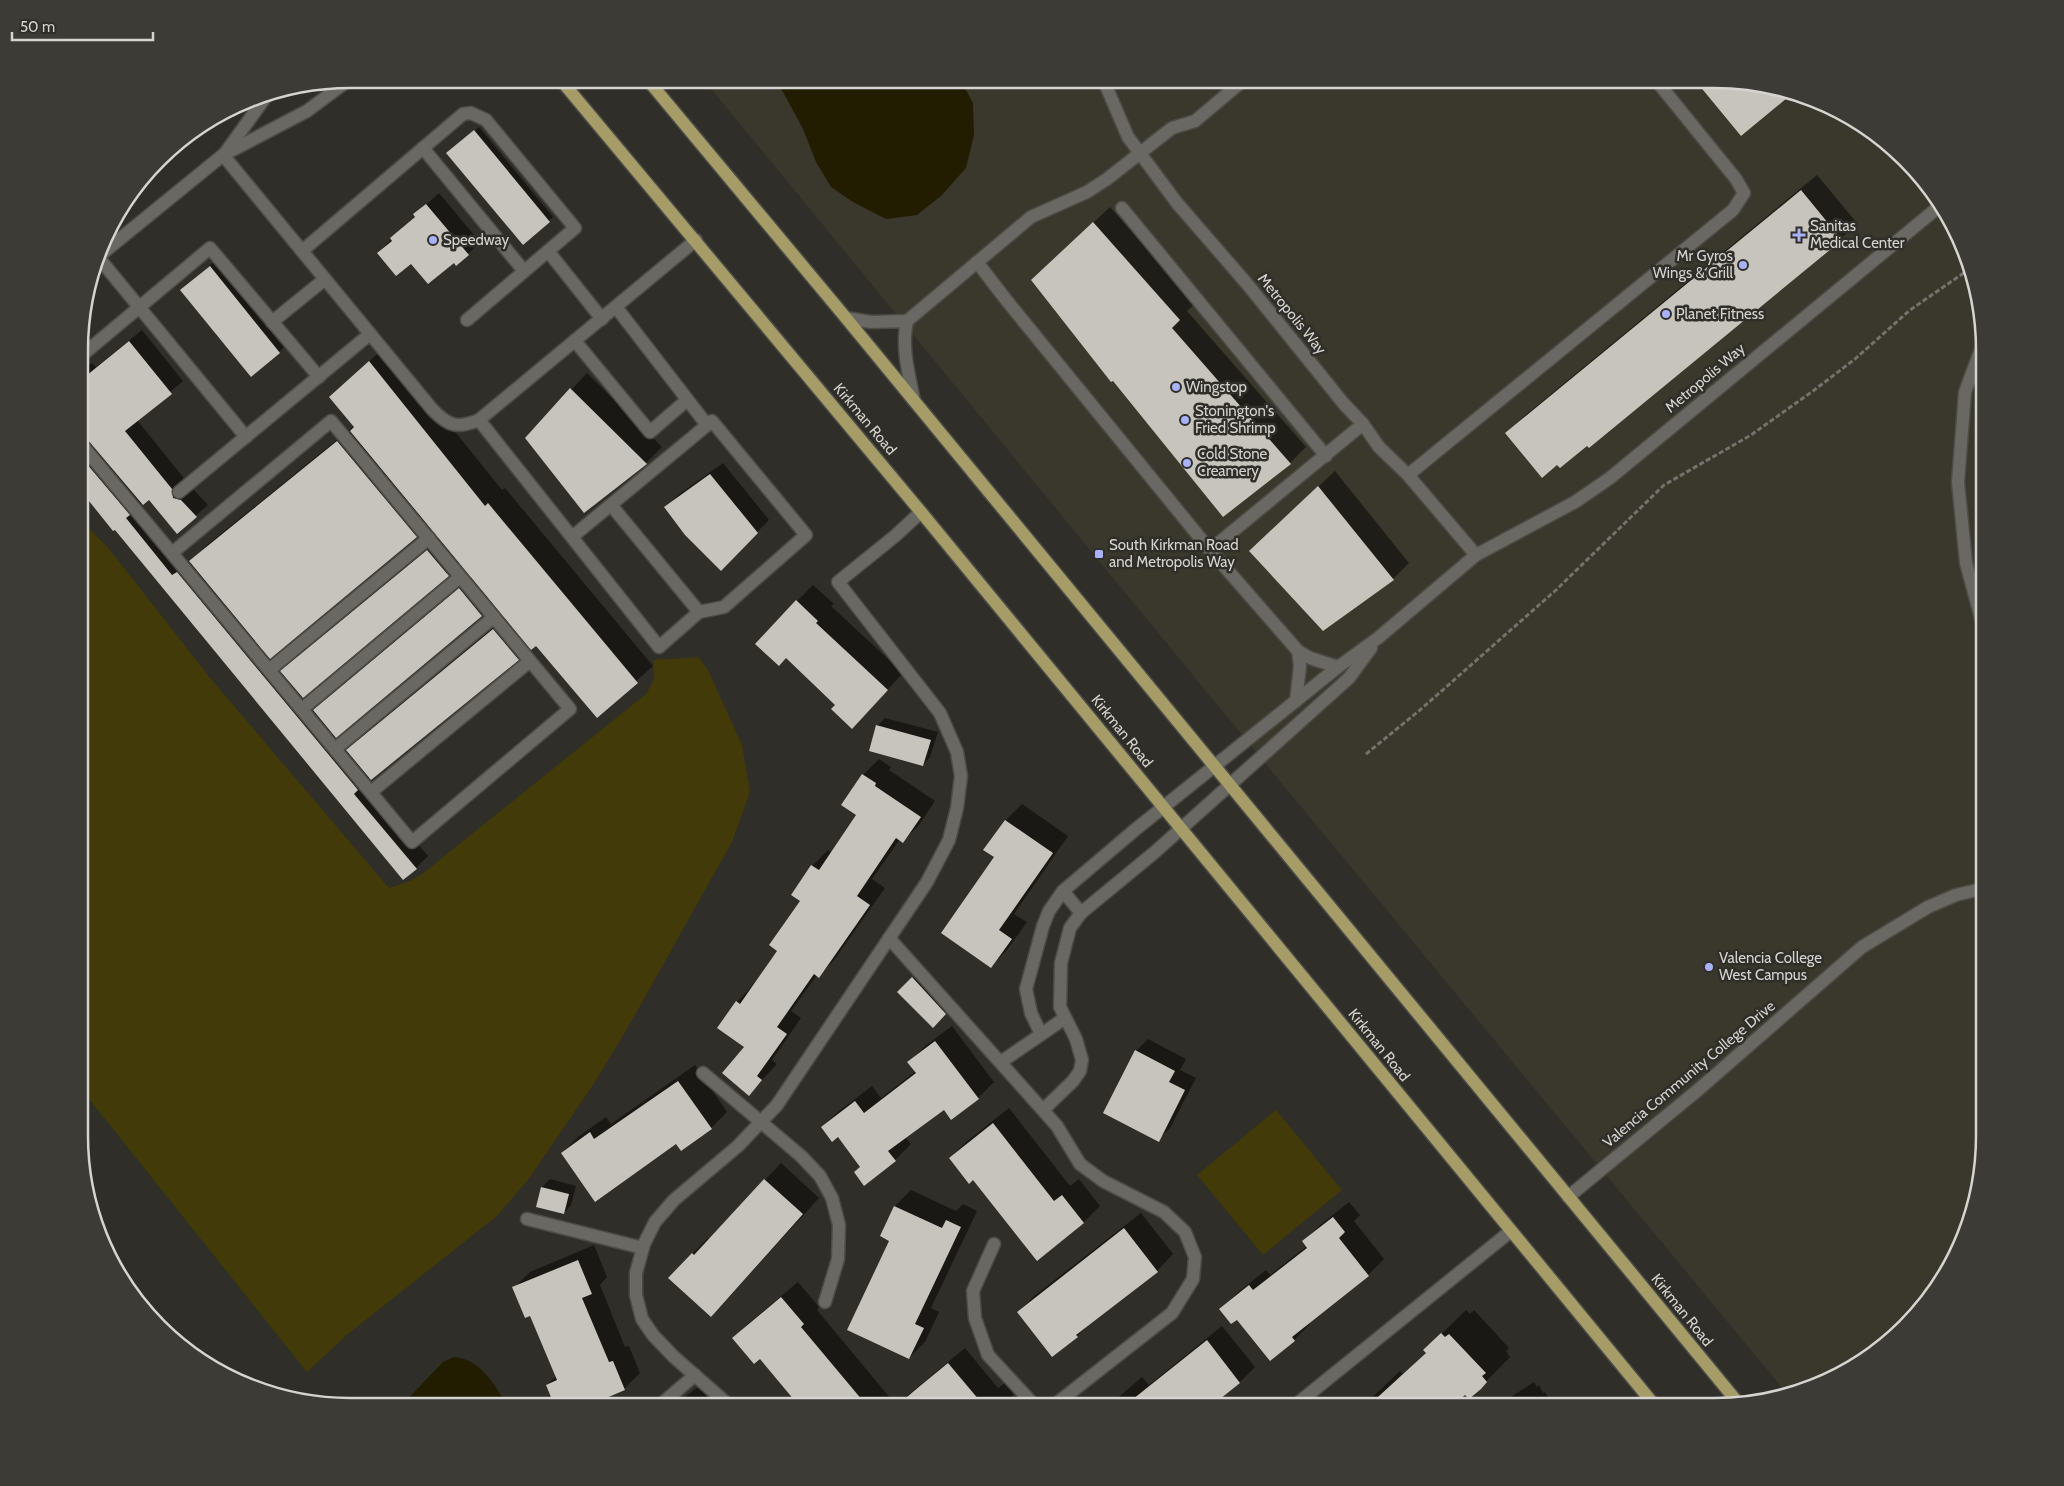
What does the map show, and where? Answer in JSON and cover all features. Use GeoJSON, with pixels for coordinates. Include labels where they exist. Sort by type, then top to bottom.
{"type":"FeatureCollection","features":[{"type":"Feature","properties":{"kind":"main road","name":"Kirkman Road"},"geometry":{"type":"LineString","coordinates":[[568,88],[921,512],[1649,1398]]}},
{"type":"Feature","properties":{"kind":"main road","name":"Kirkman Road"},"geometry":{"type":"LineString","coordinates":[[654,88],[846,318],[1734,1398]]}},
{"type":"Feature","properties":{"kind":"street"},"geometry":{"type":"LineString","coordinates":[[106,251],[223,156],[307,111],[338,88]]}},
{"type":"Feature","properties":{"kind":"street","name":"Metropolis Way"},"geometry":{"type":"LineString","coordinates":[[1107,88],[1121,124],[1140,153],[1183,210],[1248,285],[1344,404],[1363,424],[1379,447],[1408,475],[1476,555]]}},
{"type":"Feature","properties":{"kind":"street"},"geometry":{"type":"LineString","coordinates":[[914,401],[906,361],[904,333],[907,321],[1031,217],[1087,192],[1172,128],[1195,121],[1234,88]]}},
{"type":"Feature","properties":{"kind":"street"},"geometry":{"type":"LineString","coordinates":[[1408,475],[1732,210],[1744,193],[1736,179],[1662,88]]}},
{"type":"Feature","properties":{"kind":"street"},"geometry":{"type":"LineString","coordinates":[[223,156],[262,102]]}},
{"type":"Feature","properties":{"kind":"street"},"geometry":{"type":"LineString","coordinates":[[302,251],[462,114],[471,113],[486,120],[575,228],[466,320]]}},
{"type":"Feature","properties":{"kind":"street"},"geometry":{"type":"LineString","coordinates":[[423,148],[524,271]]}},
{"type":"Feature","properties":{"kind":"street"},"geometry":{"type":"LineString","coordinates":[[223,156],[443,422],[454,425],[467,425],[479,420],[696,240]]}},
{"type":"Feature","properties":{"kind":"street"},"geometry":{"type":"LineString","coordinates":[[1122,208],[1326,456]]}},
{"type":"Feature","properties":{"kind":"street","name":"Metropolis Way"},"geometry":{"type":"LineString","coordinates":[[1378,638],[1476,555],[1575,502],[1610,478],[1935,210]]}},
{"type":"Feature","properties":{"kind":"street"},"geometry":{"type":"LineString","coordinates":[[88,350],[210,248],[319,377]]}},
{"type":"Feature","properties":{"kind":"street"},"geometry":{"type":"LineString","coordinates":[[548,251],[602,319]]}},
{"type":"Feature","properties":{"kind":"street"},"geometry":{"type":"LineString","coordinates":[[102,261],[246,437]]}},
{"type":"Feature","properties":{"kind":"street"},"geometry":{"type":"LineString","coordinates":[[977,262],[1006,301],[1210,550],[1298,651],[1310,658],[1338,667]]}},
{"type":"Feature","properties":{"kind":"street"},"geometry":{"type":"LineString","coordinates":[[272,322],[324,279]]}},
{"type":"Feature","properties":{"kind":"street"},"geometry":{"type":"LineString","coordinates":[[616,307],[708,425]]}},
{"type":"Feature","properties":{"kind":"street"},"geometry":{"type":"LineString","coordinates":[[846,318],[871,322],[907,321]]}},
{"type":"Feature","properties":{"kind":"street"},"geometry":{"type":"LineString","coordinates":[[179,492],[370,334]]}},
{"type":"Feature","properties":{"kind":"street"},"geometry":{"type":"LineString","coordinates":[[575,341],[650,432],[688,400]]}},
{"type":"Feature","properties":{"kind":"street"},"geometry":{"type":"LineString","coordinates":[[1976,362],[1965,392],[1958,482],[1966,564],[1976,600]]}},
{"type":"Feature","properties":{"kind":"street"},"geometry":{"type":"LineString","coordinates":[[479,420],[659,647],[700,612],[724,607],[806,535],[712,422],[572,537]]}},
{"type":"Feature","properties":{"kind":"street"},"geometry":{"type":"LineString","coordinates":[[88,452],[412,842],[570,709],[331,421],[172,553]]}},
{"type":"Feature","properties":{"kind":"street"},"geometry":{"type":"LineString","coordinates":[[1210,550],[1363,424]]}},
{"type":"Feature","properties":{"kind":"street"},"geometry":{"type":"LineString","coordinates":[[611,505],[700,612]]}},
{"type":"Feature","properties":{"kind":"street"},"geometry":{"type":"LineString","coordinates":[[721,1398],[653,1335],[642,1319],[636,1295],[636,1273],[643,1248],[655,1222],[674,1200],[738,1146],[777,1105],[926,882],[950,840],[958,808],[961,776],[957,752],[940,713],[838,582],[895,536],[921,512]]}},
{"type":"Feature","properties":{"kind":"street"},"geometry":{"type":"LineString","coordinates":[[269,670],[429,538]]}},
{"type":"Feature","properties":{"kind":"street"},"geometry":{"type":"LineString","coordinates":[[302,709],[460,577]]}},
{"type":"Feature","properties":{"kind":"street"},"geometry":{"type":"LineString","coordinates":[[335,750],[494,617]]}},
{"type":"Feature","properties":{"kind":"street"},"geometry":{"type":"LineString","coordinates":[[1041,1034],[1031,1013],[1026,989],[1043,926],[1049,911],[1063,891],[1163,807],[1338,667],[1378,638]]}},
{"type":"Feature","properties":{"kind":"street"},"geometry":{"type":"LineString","coordinates":[[1043,1110],[1080,1072],[1082,1060],[1076,1039],[1060,1007],[1061,964],[1070,928],[1081,913],[1181,829],[1349,678],[1378,638]]}},
{"type":"Feature","properties":{"kind":"street"},"geometry":{"type":"LineString","coordinates":[[1296,701],[1300,666],[1298,651]]}},
{"type":"Feature","properties":{"kind":"street"},"geometry":{"type":"LineString","coordinates":[[371,792],[530,661]]}},
{"type":"Feature","properties":{"kind":"street","name":"Valencia Community College Drive"},"geometry":{"type":"LineString","coordinates":[[1568,1197],[1705,1084],[1862,947],[1928,907],[1956,895],[1976,890]]}},
{"type":"Feature","properties":{"kind":"street"},"geometry":{"type":"LineString","coordinates":[[1063,891],[1081,913]]}},
{"type":"Feature","properties":{"kind":"street"},"geometry":{"type":"LineString","coordinates":[[889,938],[1057,1126],[1080,1164],[1104,1181],[1164,1212],[1185,1232],[1195,1257],[1193,1279],[1172,1312],[1063,1398]]}},
{"type":"Feature","properties":{"kind":"street"},"geometry":{"type":"LineString","coordinates":[[1001,1062],[1065,1018]]}},
{"type":"Feature","properties":{"kind":"street"},"geometry":{"type":"LineString","coordinates":[[703,1072],[801,1156],[820,1176],[832,1198],[839,1226],[838,1259],[825,1302]]}},
{"type":"Feature","properties":{"kind":"street"},"geometry":{"type":"LineString","coordinates":[[528,1219],[643,1248]]}},
{"type":"Feature","properties":{"kind":"street"},"geometry":{"type":"LineString","coordinates":[[1305,1398],[1511,1231]]}},
{"type":"Feature","properties":{"kind":"street"},"geometry":{"type":"LineString","coordinates":[[994,1244],[973,1291],[975,1318],[988,1355],[1028,1398]]}},
{"type":"Feature","properties":{"kind":"street"},"geometry":{"type":"LineString","coordinates":[[668,1398],[695,1375]]}},
{"type":"Feature","properties":{"kind":"path"},"geometry":{"type":"LineString","coordinates":[[1366,754],[1420,710],[1556,590],[1664,485],[1751,435],[1855,359],[1910,310],[1965,272]]}},
{"type":"Feature","properties":{"kind":"shaded area"},"geometry":{"type":"Polygon","coordinates":[[[710,88],[1731,88],[1782,96],[1799,101],[1845,123],[1874,142],[1900,164],[1922,190],[1941,219],[1957,249],[1968,282],[1976,333],[1976,1153],[1968,1204],[1957,1237],[1932,1282],[1900,1322],[1874,1344],[1845,1363],[1815,1379],[1784,1390],[1279,780],[710,88]]]}},
{"type":"Feature","properties":{"kind":"shaded area"},"geometry":{"type":"Polygon","coordinates":[[[779,88],[965,88],[973,103],[974,135],[966,168],[941,196],[917,215],[886,219],[853,202],[831,187],[816,162],[803,129],[779,88]]]}},
{"type":"Feature","properties":{"kind":"shaded area"},"geometry":{"type":"Polygon","coordinates":[[[88,527],[110,550],[211,679],[389,888],[410,881],[422,874],[646,694],[654,679],[653,660],[698,657],[708,670],[742,745],[750,792],[732,842],[627,1029],[593,1085],[528,1180],[497,1216],[348,1334],[307,1372],[88,1098],[88,527]]]}},
{"type":"Feature","properties":{"kind":"shaded area"},"geometry":{"type":"Polygon","coordinates":[[[1276,1110],[1342,1190],[1263,1255],[1197,1175],[1276,1110]]]}},
{"type":"Feature","properties":{"kind":"shaded area"},"geometry":{"type":"Polygon","coordinates":[[[454,1357],[472,1363],[480,1368],[502,1398],[409,1398],[443,1362],[454,1357]]]}},
{"type":"Feature","properties":{"kind":"building"},"geometry":{"type":"Polygon","coordinates":[[[1701,88],[1749,90],[1787,98],[1741,136],[1701,88]]]}},
{"type":"Feature","properties":{"kind":"building"},"geometry":{"type":"Polygon","coordinates":[[[474,130],[550,222],[523,245],[446,153],[474,130]]]}},
{"type":"Feature","properties":{"kind":"building"},"geometry":{"type":"Polygon","coordinates":[[[1801,190],[1842,240],[1589,448],[1587,446],[1560,468],[1557,465],[1542,478],[1505,433],[1801,190]]]}},
{"type":"Feature","properties":{"kind":"building"},"geometry":{"type":"Polygon","coordinates":[[[426,204],[469,255],[456,266],[454,263],[428,284],[411,264],[396,276],[377,253],[392,241],[390,238],[415,217],[413,214],[426,204]]]}},
{"type":"Feature","properties":{"kind":"building"},"geometry":{"type":"Polygon","coordinates":[[[1093,222],[1180,320],[1172,328],[1291,464],[1223,517],[1113,381],[1111,382],[1031,280],[1093,222]]]}},
{"type":"Feature","properties":{"kind":"building"},"geometry":{"type":"Polygon","coordinates":[[[210,266],[280,353],[251,377],[180,290],[210,266]]]}},
{"type":"Feature","properties":{"kind":"building"},"geometry":{"type":"Polygon","coordinates":[[[129,341],[172,394],[125,431],[172,489],[173,498],[181,500],[197,517],[177,534],[149,500],[143,505],[88,440],[88,374],[129,341]]]}},
{"type":"Feature","properties":{"kind":"building"},"geometry":{"type":"Polygon","coordinates":[[[369,361],[485,506],[488,503],[638,683],[597,718],[536,646],[531,650],[350,431],[354,427],[329,397],[369,361]]]}},
{"type":"Feature","properties":{"kind":"building"},"geometry":{"type":"Polygon","coordinates":[[[570,388],[647,464],[584,513],[525,438],[570,388]]]}},
{"type":"Feature","properties":{"kind":"building"},"geometry":{"type":"Polygon","coordinates":[[[337,441],[417,537],[270,659],[189,561],[337,441]]]}},
{"type":"Feature","properties":{"kind":"building"},"geometry":{"type":"Polygon","coordinates":[[[88,465],[130,515],[126,518],[172,575],[177,572],[358,790],[354,794],[417,869],[403,880],[115,530],[113,531],[88,500],[88,465]]]}},
{"type":"Feature","properties":{"kind":"building"},"geometry":{"type":"Polygon","coordinates":[[[710,474],[758,533],[721,571],[685,535],[664,507],[710,474]]]}},
{"type":"Feature","properties":{"kind":"building"},"geometry":{"type":"Polygon","coordinates":[[[1318,486],[1394,580],[1323,631],[1249,551],[1318,486]]]}},
{"type":"Feature","properties":{"kind":"building"},"geometry":{"type":"Polygon","coordinates":[[[427,550],[449,576],[303,698],[280,671],[427,550]]]}},
{"type":"Feature","properties":{"kind":"building"},"geometry":{"type":"Polygon","coordinates":[[[459,588],[482,616],[336,738],[313,710],[459,588]]]}},
{"type":"Feature","properties":{"kind":"building"},"geometry":{"type":"Polygon","coordinates":[[[796,600],[818,621],[816,623],[888,690],[852,729],[831,709],[835,705],[786,658],[779,666],[755,644],[796,600]]]}},
{"type":"Feature","properties":{"kind":"building"},"geometry":{"type":"Polygon","coordinates":[[[493,629],[519,660],[371,780],[346,750],[493,629]]]}},
{"type":"Feature","properties":{"kind":"building"},"geometry":{"type":"Polygon","coordinates":[[[876,725],[931,740],[923,766],[869,751],[876,725]]]}},
{"type":"Feature","properties":{"kind":"building"},"geometry":{"type":"Polygon","coordinates":[[[862,774],[876,783],[875,786],[921,817],[903,843],[896,838],[857,896],[870,905],[819,978],[814,974],[777,1027],[787,1034],[757,1076],[762,1080],[749,1096],[722,1073],[744,1047],[717,1028],[736,1001],[740,1004],[777,951],[769,945],[800,901],[791,895],[811,865],[819,870],[856,815],[841,805],[862,774]]]}},
{"type":"Feature","properties":{"kind":"building"},"geometry":{"type":"Polygon","coordinates":[[[1005,820],[1053,853],[999,930],[1012,939],[991,968],[941,933],[994,857],[983,850],[1005,820]]]}},
{"type":"Feature","properties":{"kind":"building"},"geometry":{"type":"Polygon","coordinates":[[[912,977],[946,1014],[933,1028],[897,992],[912,977]]]}},
{"type":"Feature","properties":{"kind":"building"},"geometry":{"type":"Polygon","coordinates":[[[935,1041],[979,1099],[951,1120],[944,1110],[888,1151],[896,1161],[864,1186],[854,1172],[860,1167],[838,1137],[832,1142],[821,1127],[855,1101],[864,1113],[916,1073],[907,1062],[935,1041]]]}},
{"type":"Feature","properties":{"kind":"building"},"geometry":{"type":"Polygon","coordinates":[[[1135,1050],[1175,1071],[1169,1082],[1185,1090],[1159,1142],[1103,1113],[1135,1050]]]}},
{"type":"Feature","properties":{"kind":"building"},"geometry":{"type":"Polygon","coordinates":[[[678,1081],[712,1129],[681,1151],[676,1144],[595,1202],[561,1153],[590,1132],[594,1139],[678,1081]]]}},
{"type":"Feature","properties":{"kind":"building"},"geometry":{"type":"Polygon","coordinates":[[[993,1123],[1054,1201],[1062,1195],[1084,1223],[1037,1261],[973,1180],[969,1184],[949,1158],[993,1123]]]}},
{"type":"Feature","properties":{"kind":"building"},"geometry":{"type":"Polygon","coordinates":[[[764,1179],[803,1214],[711,1317],[668,1278],[692,1253],[694,1255],[764,1179]]]}},
{"type":"Feature","properties":{"kind":"building"},"geometry":{"type":"Polygon","coordinates":[[[541,1187],[569,1194],[564,1214],[536,1207],[541,1187]]]}},
{"type":"Feature","properties":{"kind":"building"},"geometry":{"type":"Polygon","coordinates":[[[894,1206],[942,1228],[946,1220],[961,1227],[915,1324],[924,1328],[909,1359],[847,1330],[889,1241],[880,1236],[894,1206]]]}},
{"type":"Feature","properties":{"kind":"building"},"geometry":{"type":"Polygon","coordinates":[[[1333,1217],[1345,1232],[1339,1238],[1369,1276],[1292,1337],[1295,1341],[1270,1361],[1237,1320],[1231,1324],[1219,1309],[1249,1285],[1253,1290],[1307,1248],[1302,1241],[1333,1217]]]}},
{"type":"Feature","properties":{"kind":"building"},"geometry":{"type":"Polygon","coordinates":[[[1124,1228],[1158,1272],[1076,1335],[1078,1337],[1052,1357],[1017,1312],[1124,1228]]]}},
{"type":"Feature","properties":{"kind":"building"},"geometry":{"type":"Polygon","coordinates":[[[578,1260],[592,1294],[582,1298],[609,1362],[613,1361],[625,1390],[606,1398],[551,1398],[546,1385],[557,1380],[530,1316],[525,1318],[512,1287],[578,1260]]]}},
{"type":"Feature","properties":{"kind":"building"},"geometry":{"type":"Polygon","coordinates":[[[781,1297],[804,1324],[801,1327],[860,1398],[792,1398],[760,1359],[754,1364],[732,1338],[781,1297]]]}},
{"type":"Feature","properties":{"kind":"building"},"geometry":{"type":"Polygon","coordinates":[[[1441,1333],[1445,1337],[1449,1334],[1486,1373],[1482,1376],[1487,1382],[1470,1398],[1465,1395],[1462,1398],[1377,1398],[1426,1353],[1423,1350],[1441,1333]]]}},
{"type":"Feature","properties":{"kind":"building"},"geometry":{"type":"Polygon","coordinates":[[[1207,1340],[1240,1383],[1221,1398],[1134,1398],[1207,1340]]]}},
{"type":"Feature","properties":{"kind":"building"},"geometry":{"type":"Polygon","coordinates":[[[948,1363],[977,1398],[906,1398],[948,1363]]]}},
{"type":"Feature","properties":{"kind":"place","name":"Sanitas Medical Center"},"geometry":{"type":"Point","coordinates":[1799,235]}},
{"type":"Feature","properties":{"kind":"place","name":"Speedway"},"geometry":{"type":"Point","coordinates":[433,240]}},
{"type":"Feature","properties":{"kind":"place","name":"Mr Gyros Wings & Grill"},"geometry":{"type":"Point","coordinates":[1743,265]}},
{"type":"Feature","properties":{"kind":"place","name":"Planet Fitness"},"geometry":{"type":"Point","coordinates":[1666,314]}},
{"type":"Feature","properties":{"kind":"place","name":"Wingstop"},"geometry":{"type":"Point","coordinates":[1176,387]}},
{"type":"Feature","properties":{"kind":"place","name":"Stonington's Fried Shrimp"},"geometry":{"type":"Point","coordinates":[1185,420]}},
{"type":"Feature","properties":{"kind":"place","name":"Cold Stone Creamery"},"geometry":{"type":"Point","coordinates":[1187,463]}},
{"type":"Feature","properties":{"kind":"place","name":"South Kirkman Road and Metropolis Way"},"geometry":{"type":"Point","coordinates":[1099,554]}},
{"type":"Feature","properties":{"kind":"place","name":"Valencia College West Campus"},"geometry":{"type":"Point","coordinates":[1709,967]}}]}
